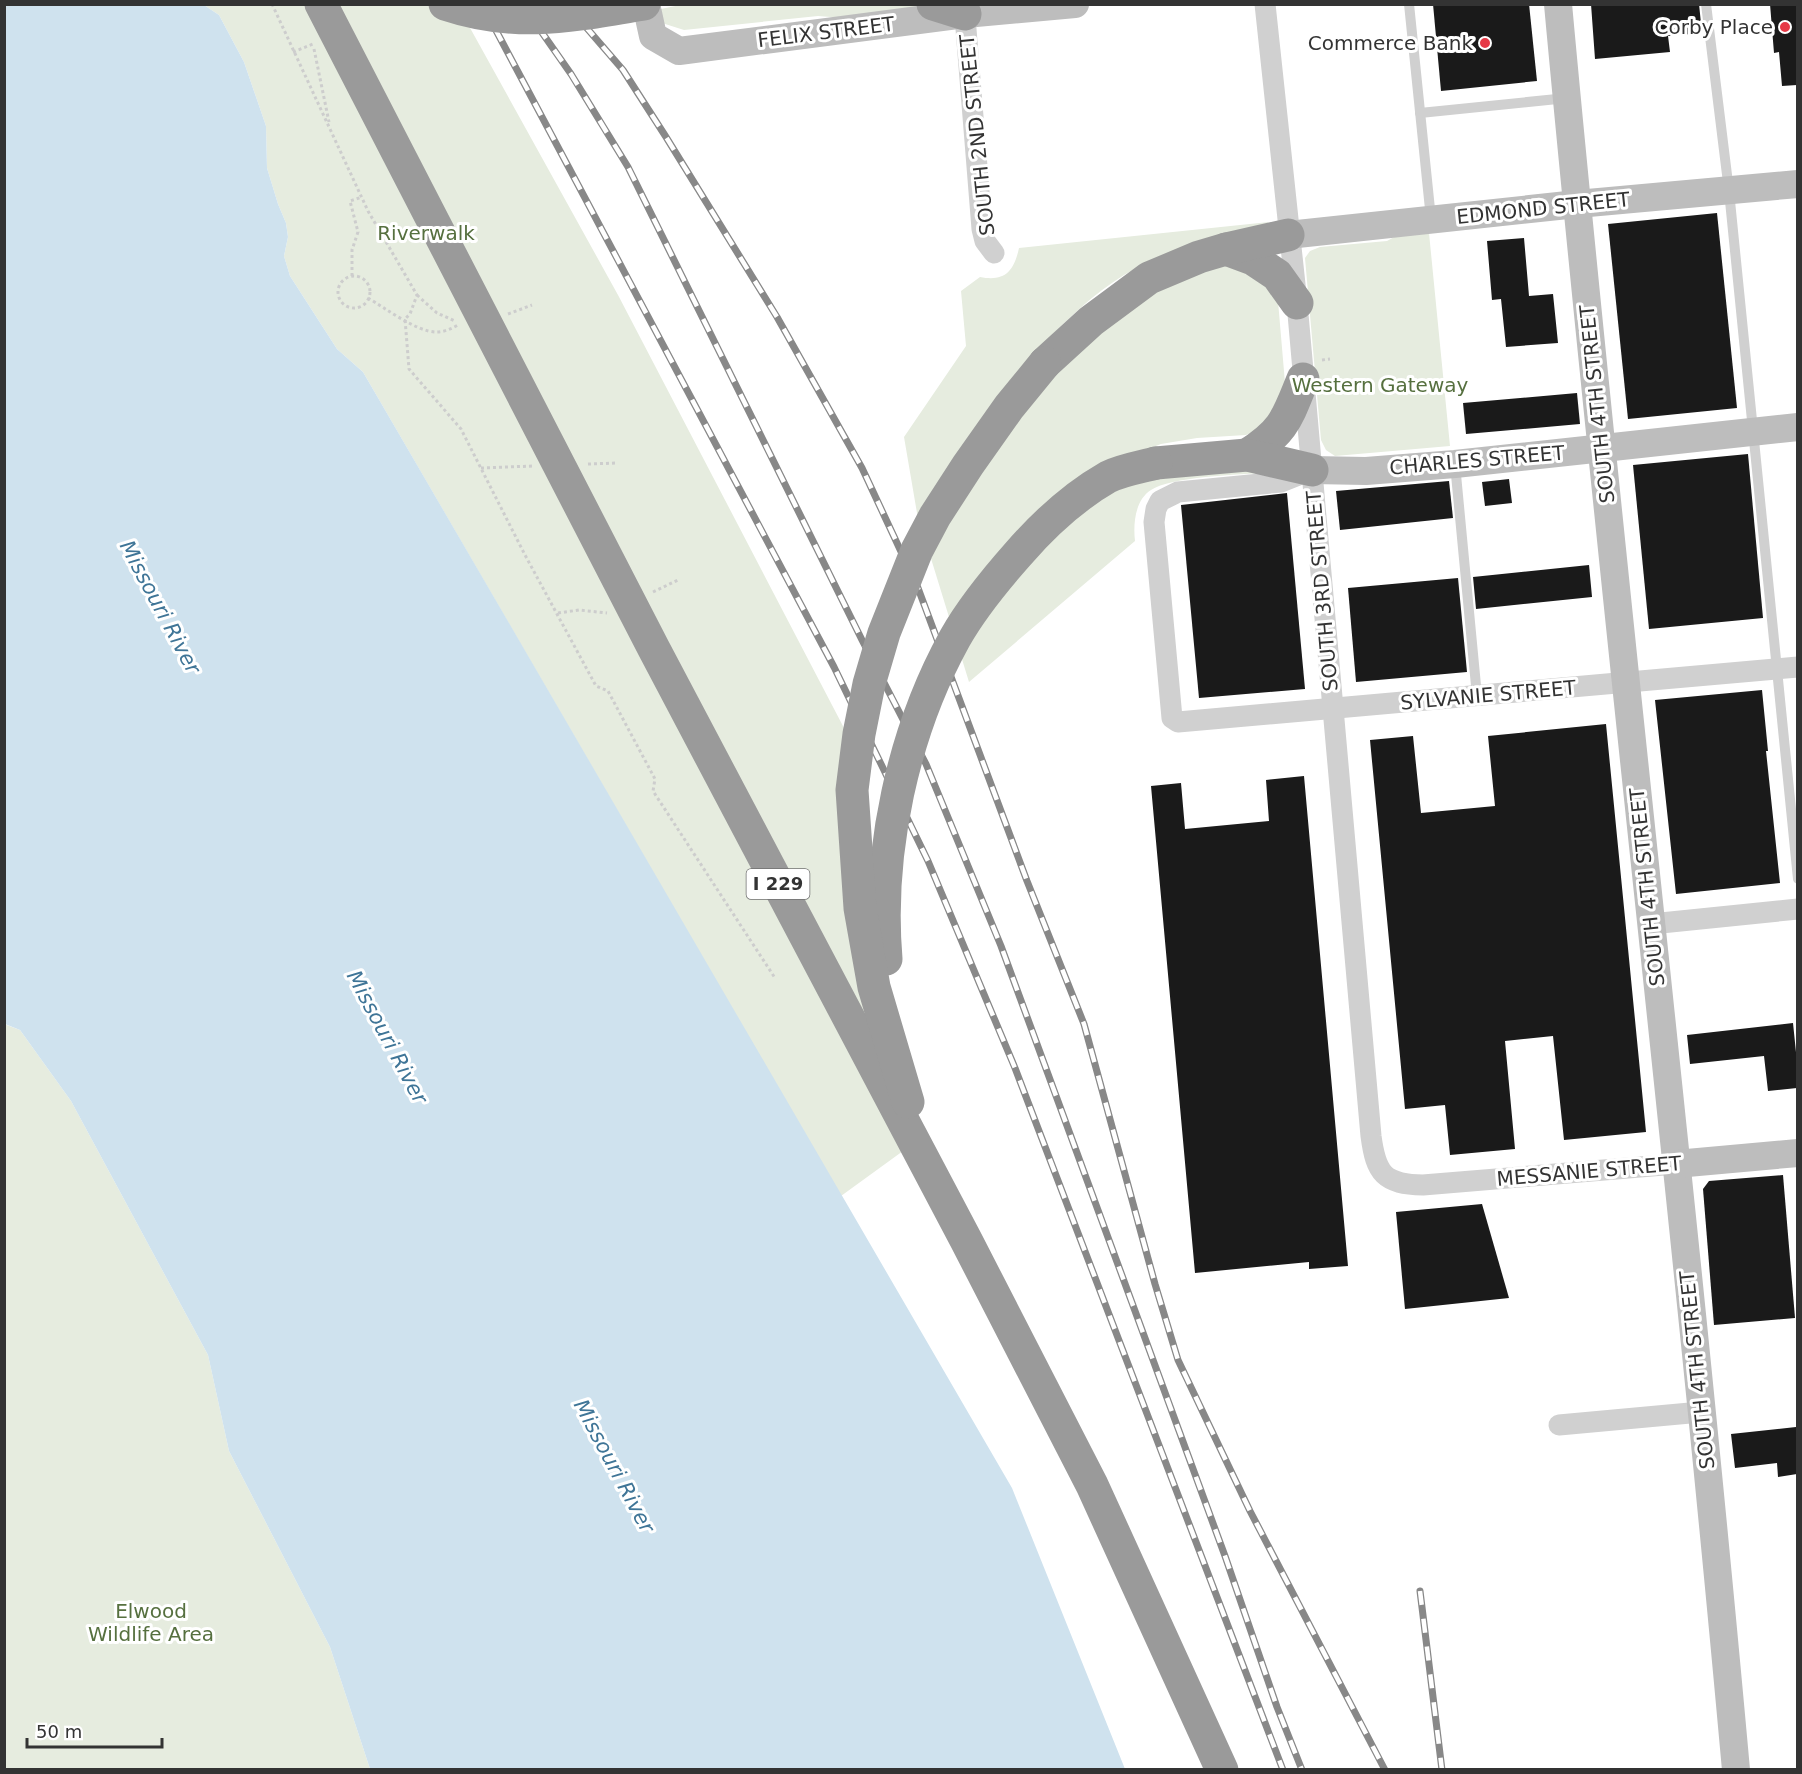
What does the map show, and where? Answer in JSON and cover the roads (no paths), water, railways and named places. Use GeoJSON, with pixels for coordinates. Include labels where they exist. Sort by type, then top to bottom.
{"type":"FeatureCollection","features":[{"type":"Feature","properties":{"kind":"highway","name":"I 229"},"geometry":{"type":"LineString","coordinates":[[321,4],[719,773],[1092,1485],[1222,1770]]}},
{"type":"Feature","properties":{"kind":"highway","name":"I 229"},"geometry":{"type":"LineString","coordinates":[[342,4],[444,241],[719,773],[923,1156],[1091,1487],[1222,1770]]}},
{"type":"Feature","properties":{"kind":"highway"},"geometry":{"type":"LineString","coordinates":[[445,4],[493,16],[526,19],[564,17],[645,4]]}},
{"type":"Feature","properties":{"kind":"highway"},"geometry":{"type":"LineString","coordinates":[[933,4],[965,9]]}},
{"type":"Feature","properties":{"kind":"highway"},"geometry":{"type":"LineString","coordinates":[[923,1156],[897,1059],[874,987],[860,908],[852,790],[859,734],[869,684],[884,633],[917,550],[935,516],[1009,407],[1045,363],[1091,321],[1149,278],[1199,257],[1288,235]]}},
{"type":"Feature","properties":{"kind":"highway"},"geometry":{"type":"LineString","coordinates":[[1226,249],[1253,259],[1276,275],[1297,303]]}},
{"type":"Feature","properties":{"kind":"highway"},"geometry":{"type":"LineString","coordinates":[[1247,455],[1267,442],[1285,423],[1312,369]]}},
{"type":"Feature","properties":{"kind":"highway"},"geometry":{"type":"LineString","coordinates":[[940,1191],[902,1087],[889,993],[884,934],[886,866],[894,815],[907,759],[936,676],[956,637],[979,602],[1039,530],[1072,501],[1110,476],[1156,463],[1247,455],[1312,470]]}},
{"type":"Feature","properties":{"kind":"main road","name":"FELIX STREET"},"geometry":{"type":"LineString","coordinates":[[645,4],[653,36],[679,51],[965,9],[1075,4]]}},
{"type":"Feature","properties":{"kind":"main road","name":"SOUTH 4TH STREET"},"geometry":{"type":"LineString","coordinates":[[1558,4],[1736,1770]]}},
{"type":"Feature","properties":{"kind":"main road","name":"EDMOND STREET"},"geometry":{"type":"LineString","coordinates":[[1288,235],[1577,204],[1797,184]]}},
{"type":"Feature","properties":{"kind":"main road","name":"CHARLES STREET"},"geometry":{"type":"LineString","coordinates":[[1312,470],[1366,471],[1455,464],[1797,427]]}},
{"type":"Feature","properties":{"kind":"main road","name":"MESSANIE STREET"},"geometry":{"type":"LineString","coordinates":[[1676,1164],[1797,1153]]}},
{"type":"Feature","properties":{"kind":"street","name":"SOUTH 3RD STREET"},"geometry":{"type":"LineString","coordinates":[[1265,4],[1288,235],[1297,303],[1312,369],[1312,470],[1332,709],[1371,1136],[1377,1167],[1383,1175]]}},
{"type":"Feature","properties":{"kind":"street","name":"SOUTH 2ND STREET"},"geometry":{"type":"LineString","coordinates":[[965,9],[982,229],[985,242],[994,253]]}},
{"type":"Feature","properties":{"kind":"street","name":"CHARLES STREET"},"geometry":{"type":"LineString","coordinates":[[1178,722],[1172,718],[1154,522],[1160,501],[1178,492],[1281,482],[1312,470]]}},
{"type":"Feature","properties":{"kind":"street","name":"SYLVANIE STREET"},"geometry":{"type":"LineString","coordinates":[[1178,722],[1788,668]]}},
{"type":"Feature","properties":{"kind":"street"},"geometry":{"type":"LineString","coordinates":[[1651,924],[1797,909]]}},
{"type":"Feature","properties":{"kind":"street","name":"MESSANIE STREET"},"geometry":{"type":"LineString","coordinates":[[1383,1175],[1398,1183],[1423,1185],[1676,1164]]}},
{"type":"Feature","properties":{"kind":"street"},"geometry":{"type":"LineString","coordinates":[[1559,1425],[1701,1412]]}},
{"type":"Feature","properties":{"kind":"lane"},"geometry":{"type":"LineString","coordinates":[[1409,4],[1431,219]]}},
{"type":"Feature","properties":{"kind":"lane"},"geometry":{"type":"LineString","coordinates":[[1706,4],[1729,191],[1753,432],[1788,668],[1797,879]]}},
{"type":"Feature","properties":{"kind":"lane"},"geometry":{"type":"LineString","coordinates":[[1420,113],[1567,98]]}},
{"type":"Feature","properties":{"kind":"lane"},"geometry":{"type":"LineString","coordinates":[[1455,464],[1478,696]]}},
{"type":"Feature","properties":{"kind":"water","name":"Missouri River"},"geometry":{"type":"Polygon","coordinates":[[[5,5],[204,5],[219,15],[244,62],[266,126],[267,168],[286,223],[288,237],[284,256],[290,276],[337,349],[363,372],[1012,1488],[1125,1769],[370,1769],[330,1647],[229,1451],[208,1355],[71,1101],[20,1030],[5,1024],[5,5]]]}},
{"type":"Feature","properties":{"kind":"railway"},"geometry":{"type":"LineString","coordinates":[[482,4],[834,667],[928,861],[1015,1068],[1283,1770]]}},
{"type":"Feature","properties":{"kind":"railway"},"geometry":{"type":"LineString","coordinates":[[522,4],[571,74],[628,167],[862,640],[926,764],[1001,946],[1225,1556],[1277,1707],[1302,1770]]}},
{"type":"Feature","properties":{"kind":"railway"},"geometry":{"type":"LineString","coordinates":[[566,4],[623,70],[777,317],[862,468],[918,588],[1027,881],[1084,1024],[1178,1360],[1250,1511],[1385,1770]]}},
{"type":"Feature","properties":{"kind":"railway"},"geometry":{"type":"LineString","coordinates":[[1420,1591],[1442,1770]]}},
{"type":"Feature","properties":{"kind":"place","name":"Corby Place"},"geometry":{"type":"Point","coordinates":[1785,27]}},
{"type":"Feature","properties":{"kind":"place","name":"Commerce Bank"},"geometry":{"type":"Point","coordinates":[1485,43]}},
{"type":"Feature","properties":{"kind":"park label","name":"Riverwalk"},"geometry":{"type":"Point","coordinates":[426,233]}},
{"type":"Feature","properties":{"kind":"park label","name":"Western Gateway"},"geometry":{"type":"Point","coordinates":[1380,385]}},
{"type":"Feature","properties":{"kind":"park label","name":"Elwood Wildlife Area"},"geometry":{"type":"Point","coordinates":[151,1622]}}]}
